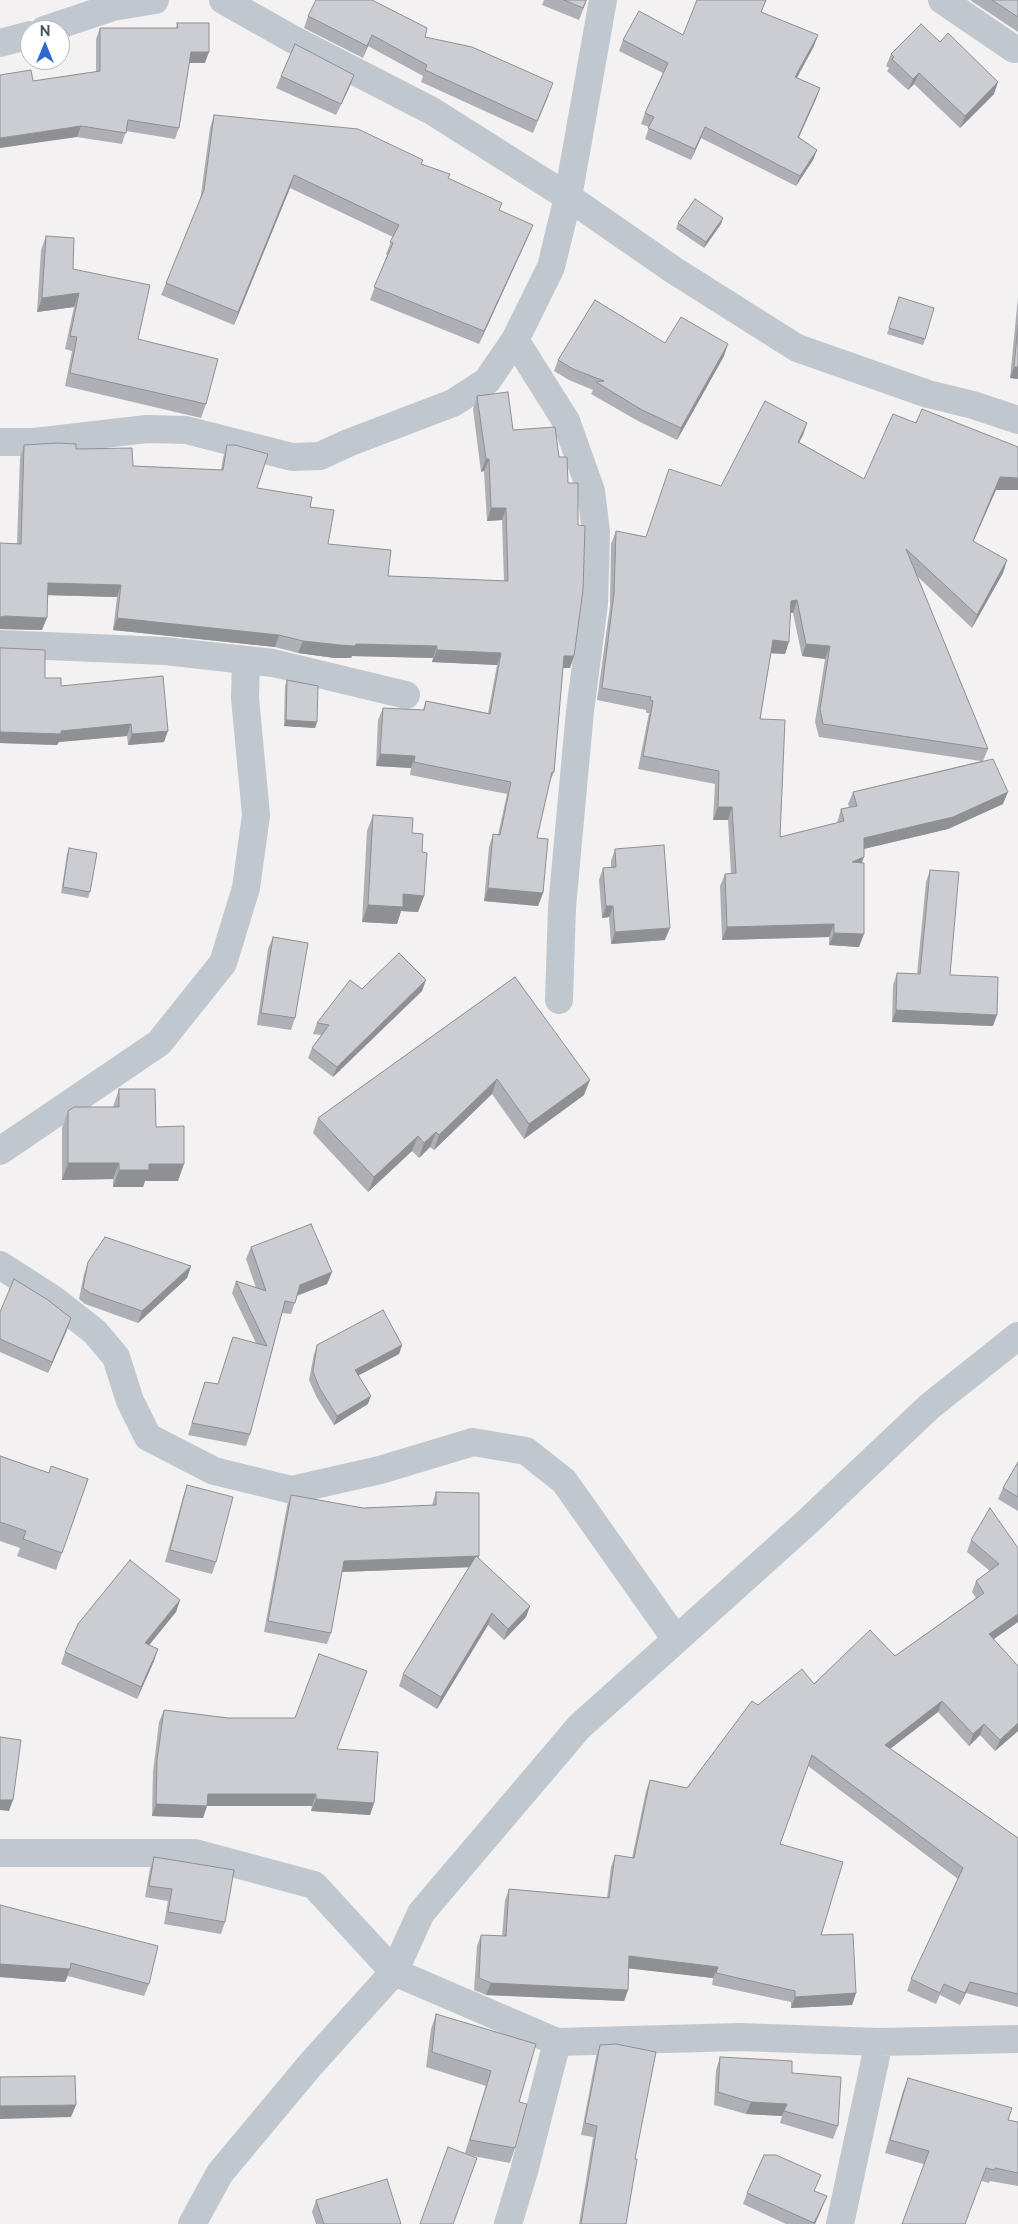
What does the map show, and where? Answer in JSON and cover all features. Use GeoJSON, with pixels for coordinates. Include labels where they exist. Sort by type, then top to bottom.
{"type":"FeatureCollection","features":[{"type":"Feature","properties":{"kind":"street"},"geometry":{"type":"LineString","coordinates":[[70,21],[113,7],[155,0]]}},
{"type":"Feature","properties":{"kind":"street"},"geometry":{"type":"LineString","coordinates":[[223,0],[294,40],[432,111],[568,197],[675,271],[797,348],[928,394],[973,405],[1018,420]]}},
{"type":"Feature","properties":{"kind":"street"},"geometry":{"type":"LineString","coordinates":[[0,442],[34,442],[147,429],[186,430],[292,458],[320,456],[348,443],[453,404],[488,381],[515,340],[551,267],[568,197],[603,0]]}},
{"type":"Feature","properties":{"kind":"street"},"geometry":{"type":"LineString","coordinates":[[942,0],[1014,49]]}},
{"type":"Feature","properties":{"kind":"street"},"geometry":{"type":"LineString","coordinates":[[0,43],[20,37]]}},
{"type":"Feature","properties":{"kind":"street"},"geometry":{"type":"LineString","coordinates":[[515,340],[566,421],[590,491],[596,532],[594,604],[580,711],[562,907],[559,1000]]}},
{"type":"Feature","properties":{"kind":"street"},"geometry":{"type":"LineString","coordinates":[[0,644],[165,651],[273,663],[406,695]]}},
{"type":"Feature","properties":{"kind":"street"},"geometry":{"type":"LineString","coordinates":[[0,1151],[159,1043],[223,963],[246,888],[256,815],[244,698],[246,661]]}},
{"type":"Feature","properties":{"kind":"street"},"geometry":{"type":"LineString","coordinates":[[0,1265],[52,1299],[95,1332],[116,1357],[130,1402],[148,1437],[214,1471],[292,1490],[380,1470],[473,1442],[526,1450],[564,1481],[675,1638]]}},
{"type":"Feature","properties":{"kind":"street"},"geometry":{"type":"LineString","coordinates":[[192,2224],[220,2173],[311,2064],[394,1972],[421,1913],[579,1727],[675,1638],[805,1524],[930,1406],[1018,1336]]}},
{"type":"Feature","properties":{"kind":"street"},"geometry":{"type":"LineString","coordinates":[[0,1852],[196,1852],[314,1885],[394,1972],[557,2042],[740,2037],[879,2042],[1018,2039]]}},
{"type":"Feature","properties":{"kind":"street"},"geometry":{"type":"LineString","coordinates":[[508,2224],[524,2171],[557,2042]]}},
{"type":"Feature","properties":{"kind":"street"},"geometry":{"type":"LineString","coordinates":[[840,2224],[879,2042]]}},
{"type":"Feature","properties":{"kind":"building"},"geometry":{"type":"Polygon","coordinates":[[[316,0],[372,0],[427,28],[425,37],[472,47],[553,83],[537,121],[425,70],[427,65],[372,35],[367,46],[308,16],[316,0]]]}},
{"type":"Feature","properties":{"kind":"building"},"geometry":{"type":"Polygon","coordinates":[[[564,0],[586,0],[583,8],[564,0]]]}},
{"type":"Feature","properties":{"kind":"building"},"geometry":{"type":"Polygon","coordinates":[[[697,0],[766,0],[761,12],[818,35],[795,77],[820,88],[798,137],[817,150],[800,176],[705,127],[695,149],[648,128],[654,117],[645,113],[668,63],[623,40],[639,11],[683,35],[697,0]]]}},
{"type":"Feature","properties":{"kind":"building"},"geometry":{"type":"Polygon","coordinates":[[[992,0],[1018,0],[1018,17],[992,0]]]}},
{"type":"Feature","properties":{"kind":"building"},"geometry":{"type":"Polygon","coordinates":[[[177,23],[209,23],[209,52],[191,52],[179,128],[128,120],[126,133],[81,126],[0,138],[0,75],[31,70],[33,81],[100,71],[100,28],[178,28],[177,23]]]}},
{"type":"Feature","properties":{"kind":"building"},"geometry":{"type":"Polygon","coordinates":[[[921,24],[940,42],[948,33],[998,82],[965,116],[919,73],[913,79],[892,59],[894,57],[891,54],[921,24]]]}},
{"type":"Feature","properties":{"kind":"building"},"geometry":{"type":"Polygon","coordinates":[[[295,44],[354,75],[341,104],[281,76],[295,44]]]}},
{"type":"Feature","properties":{"kind":"building"},"geometry":{"type":"Polygon","coordinates":[[[214,115],[358,129],[423,160],[421,164],[450,174],[448,178],[502,203],[499,210],[533,225],[484,331],[374,287],[393,243],[390,242],[399,225],[294,175],[238,312],[166,283],[204,190],[214,115]]]}},
{"type":"Feature","properties":{"kind":"building"},"geometry":{"type":"Polygon","coordinates":[[[695,199],[723,218],[706,242],[678,223],[695,199]]]}},
{"type":"Feature","properties":{"kind":"building"},"geometry":{"type":"Polygon","coordinates":[[[46,236],[74,238],[73,269],[150,285],[138,339],[218,359],[206,404],[70,373],[77,337],[70,336],[79,293],[42,298],[46,236]]]}},
{"type":"Feature","properties":{"kind":"building"},"geometry":{"type":"Polygon","coordinates":[[[899,297],[934,308],[925,339],[889,328],[899,297]]]}},
{"type":"Feature","properties":{"kind":"building"},"geometry":{"type":"Polygon","coordinates":[[[595,300],[665,343],[681,317],[728,344],[681,428],[642,410],[596,382],[604,381],[573,369],[558,360],[595,300]]]}},
{"type":"Feature","properties":{"kind":"building"},"geometry":{"type":"Polygon","coordinates":[[[1018,325],[1018,367],[1014,367],[1018,325]]]}},
{"type":"Feature","properties":{"kind":"building"},"geometry":{"type":"Polygon","coordinates":[[[508,392],[513,430],[555,427],[559,457],[567,457],[568,483],[578,483],[578,525],[585,526],[583,590],[574,656],[564,656],[554,772],[552,772],[537,838],[548,839],[543,893],[488,888],[493,834],[500,835],[511,782],[414,762],[415,756],[380,754],[383,708],[424,710],[426,701],[490,714],[501,653],[437,650],[437,646],[340,645],[303,641],[279,635],[117,618],[121,585],[48,583],[47,618],[0,617],[0,543],[21,544],[24,445],[57,443],[76,444],[76,449],[132,448],[133,466],[223,470],[227,445],[235,445],[268,454],[257,488],[312,497],[310,507],[334,510],[328,544],[391,550],[388,576],[508,581],[506,508],[491,508],[489,459],[486,459],[477,396],[508,392]]]}},
{"type":"Feature","properties":{"kind":"building"},"geometry":{"type":"Polygon","coordinates":[[[765,401],[807,423],[798,442],[864,479],[893,414],[916,423],[922,409],[1018,447],[1018,478],[1000,477],[973,541],[1007,560],[977,615],[906,549],[988,749],[823,724],[820,709],[830,646],[806,644],[797,600],[791,601],[789,642],[773,640],[760,719],[785,720],[780,837],[844,821],[841,809],[857,806],[853,792],[993,759],[1008,792],[953,817],[864,838],[864,857],[852,862],[864,863],[864,934],[834,933],[834,924],[727,927],[725,874],[736,873],[732,807],[718,807],[719,771],[643,756],[653,701],[650,700],[651,697],[602,688],[614,593],[616,531],[646,537],[669,469],[721,486],[765,401]]]}},
{"type":"Feature","properties":{"kind":"building"},"geometry":{"type":"Polygon","coordinates":[[[0,648],[45,650],[45,678],[61,678],[61,686],[163,676],[168,731],[132,734],[131,724],[61,731],[61,734],[0,732],[0,648]]]}},
{"type":"Feature","properties":{"kind":"building"},"geometry":{"type":"Polygon","coordinates":[[[287,680],[318,686],[317,722],[286,720],[287,680]]]}},
{"type":"Feature","properties":{"kind":"building"},"geometry":{"type":"Polygon","coordinates":[[[373,815],[413,818],[412,833],[423,834],[422,852],[427,853],[424,896],[403,894],[403,907],[368,905],[373,815]]]}},
{"type":"Feature","properties":{"kind":"building"},"geometry":{"type":"Polygon","coordinates":[[[664,845],[670,928],[615,932],[613,906],[606,906],[603,868],[616,867],[615,849],[664,845]]]}},
{"type":"Feature","properties":{"kind":"building"},"geometry":{"type":"Polygon","coordinates":[[[69,848],[97,853],[90,892],[63,887],[69,848]]]}},
{"type":"Feature","properties":{"kind":"building"},"geometry":{"type":"Polygon","coordinates":[[[930,870],[959,872],[950,975],[998,977],[997,1015],[896,1010],[897,973],[920,974],[930,870]]]}},
{"type":"Feature","properties":{"kind":"building"},"geometry":{"type":"Polygon","coordinates":[[[273,937],[308,943],[295,1018],[261,1013],[273,937]]]}},
{"type":"Feature","properties":{"kind":"building"},"geometry":{"type":"Polygon","coordinates":[[[399,953],[426,980],[337,1067],[312,1048],[329,1025],[317,1023],[350,980],[362,989],[399,953]]]}},
{"type":"Feature","properties":{"kind":"building"},"geometry":{"type":"Polygon","coordinates":[[[515,977],[590,1080],[529,1124],[497,1079],[439,1135],[436,1132],[424,1143],[418,1136],[374,1177],[318,1118],[515,977]]]}},
{"type":"Feature","properties":{"kind":"building"},"geometry":{"type":"Polygon","coordinates":[[[119,1089],[155,1089],[156,1127],[184,1126],[184,1164],[149,1164],[149,1170],[119,1170],[119,1163],[68,1163],[68,1111],[74,1107],[119,1107],[119,1089]]]}},
{"type":"Feature","properties":{"kind":"building"},"geometry":{"type":"Polygon","coordinates":[[[311,1224],[332,1272],[300,1285],[295,1303],[285,1301],[250,1434],[192,1423],[205,1382],[218,1384],[233,1337],[267,1346],[236,1281],[266,1291],[251,1247],[311,1224]]]}},
{"type":"Feature","properties":{"kind":"building"},"geometry":{"type":"Polygon","coordinates":[[[105,1237],[191,1266],[142,1311],[90,1293],[83,1288],[88,1262],[105,1237]]]}},
{"type":"Feature","properties":{"kind":"building"},"geometry":{"type":"Polygon","coordinates":[[[14,1279],[48,1300],[71,1318],[52,1362],[0,1339],[0,1312],[14,1279]]]}},
{"type":"Feature","properties":{"kind":"building"},"geometry":{"type":"Polygon","coordinates":[[[383,1310],[402,1345],[355,1370],[371,1396],[337,1416],[320,1389],[313,1372],[317,1345],[383,1310]]]}},
{"type":"Feature","properties":{"kind":"building"},"geometry":{"type":"Polygon","coordinates":[[[0,1456],[49,1473],[51,1466],[88,1479],[62,1553],[23,1539],[26,1531],[0,1522],[0,1456]]]}},
{"type":"Feature","properties":{"kind":"building"},"geometry":{"type":"Polygon","coordinates":[[[1018,1462],[1018,1497],[1003,1488],[1018,1462]]]}},
{"type":"Feature","properties":{"kind":"building"},"geometry":{"type":"Polygon","coordinates":[[[187,1485],[233,1497],[216,1562],[170,1550],[187,1485]]]}},
{"type":"Feature","properties":{"kind":"building"},"geometry":{"type":"Polygon","coordinates":[[[436,1492],[479,1493],[479,1556],[344,1561],[331,1633],[268,1621],[291,1495],[363,1508],[436,1505],[436,1492]]]}},
{"type":"Feature","properties":{"kind":"building"},"geometry":{"type":"Polygon","coordinates":[[[990,1508],[1018,1548],[1018,1614],[989,1634],[1018,1666],[1018,1723],[1000,1740],[984,1724],[973,1734],[942,1701],[885,1745],[1018,1838],[1018,1994],[970,1982],[965,1993],[944,1984],[940,1993],[911,1979],[963,1868],[812,1755],[780,1844],[843,1862],[821,1935],[853,1934],[856,1993],[795,1997],[795,1991],[716,1973],[718,1967],[629,1956],[628,1990],[491,1983],[479,1978],[481,1935],[506,1936],[509,1889],[609,1898],[615,1855],[634,1858],[650,1780],[687,1788],[752,1701],[758,1705],[802,1669],[814,1684],[870,1630],[895,1656],[984,1593],[976,1581],[999,1564],[971,1540],[990,1508]]]}},
{"type":"Feature","properties":{"kind":"building"},"geometry":{"type":"Polygon","coordinates":[[[476,1556],[530,1606],[508,1629],[492,1613],[441,1697],[403,1674],[476,1556]]]}},
{"type":"Feature","properties":{"kind":"building"},"geometry":{"type":"Polygon","coordinates":[[[130,1560],[180,1600],[145,1643],[158,1649],[141,1687],[65,1652],[78,1624],[130,1560]]]}},
{"type":"Feature","properties":{"kind":"building"},"geometry":{"type":"Polygon","coordinates":[[[319,1654],[367,1671],[337,1749],[378,1752],[374,1803],[316,1799],[316,1794],[208,1794],[207,1806],[156,1804],[157,1760],[164,1710],[228,1718],[295,1718],[319,1654]]]}},
{"type":"Feature","properties":{"kind":"building"},"geometry":{"type":"Polygon","coordinates":[[[0,1737],[21,1740],[13,1800],[0,1800],[0,1737]]]}},
{"type":"Feature","properties":{"kind":"building"},"geometry":{"type":"Polygon","coordinates":[[[154,1857],[234,1870],[225,1922],[168,1912],[172,1889],[149,1886],[154,1857]]]}},
{"type":"Feature","properties":{"kind":"building"},"geometry":{"type":"Polygon","coordinates":[[[0,1905],[158,1946],[149,1984],[71,1963],[70,1969],[0,1964],[0,1905]]]}},
{"type":"Feature","properties":{"kind":"building"},"geometry":{"type":"Polygon","coordinates":[[[436,2014],[536,2044],[519,2102],[527,2104],[515,2148],[470,2140],[491,2071],[432,2052],[436,2014]]]}},
{"type":"Feature","properties":{"kind":"building"},"geometry":{"type":"Polygon","coordinates":[[[616,2044],[656,2052],[635,2159],[637,2159],[626,2224],[581,2224],[597,2126],[585,2123],[600,2045],[616,2044]]]}},
{"type":"Feature","properties":{"kind":"building"},"geometry":{"type":"Polygon","coordinates":[[[720,2057],[792,2061],[792,2073],[841,2077],[838,2126],[784,2111],[787,2104],[751,2102],[718,2092],[720,2057]]]}},
{"type":"Feature","properties":{"kind":"building"},"geometry":{"type":"Polygon","coordinates":[[[75,2076],[76,2105],[0,2106],[0,2077],[75,2076]]]}},
{"type":"Feature","properties":{"kind":"building"},"geometry":{"type":"Polygon","coordinates":[[[908,2078],[1012,2108],[1008,2120],[1018,2122],[1018,2173],[986,2168],[965,2224],[902,2224],[929,2151],[890,2140],[908,2078]]]}},
{"type":"Feature","properties":{"kind":"building"},"geometry":{"type":"Polygon","coordinates":[[[448,2147],[477,2158],[453,2224],[420,2224],[448,2147]]]}},
{"type":"Feature","properties":{"kind":"building"},"geometry":{"type":"Polygon","coordinates":[[[764,2155],[776,2155],[821,2175],[814,2191],[827,2196],[814,2223],[747,2193],[764,2155]]]}},
{"type":"Feature","properties":{"kind":"building"},"geometry":{"type":"Polygon","coordinates":[[[387,2179],[401,2224],[324,2224],[316,2200],[387,2179]]]}}]}
